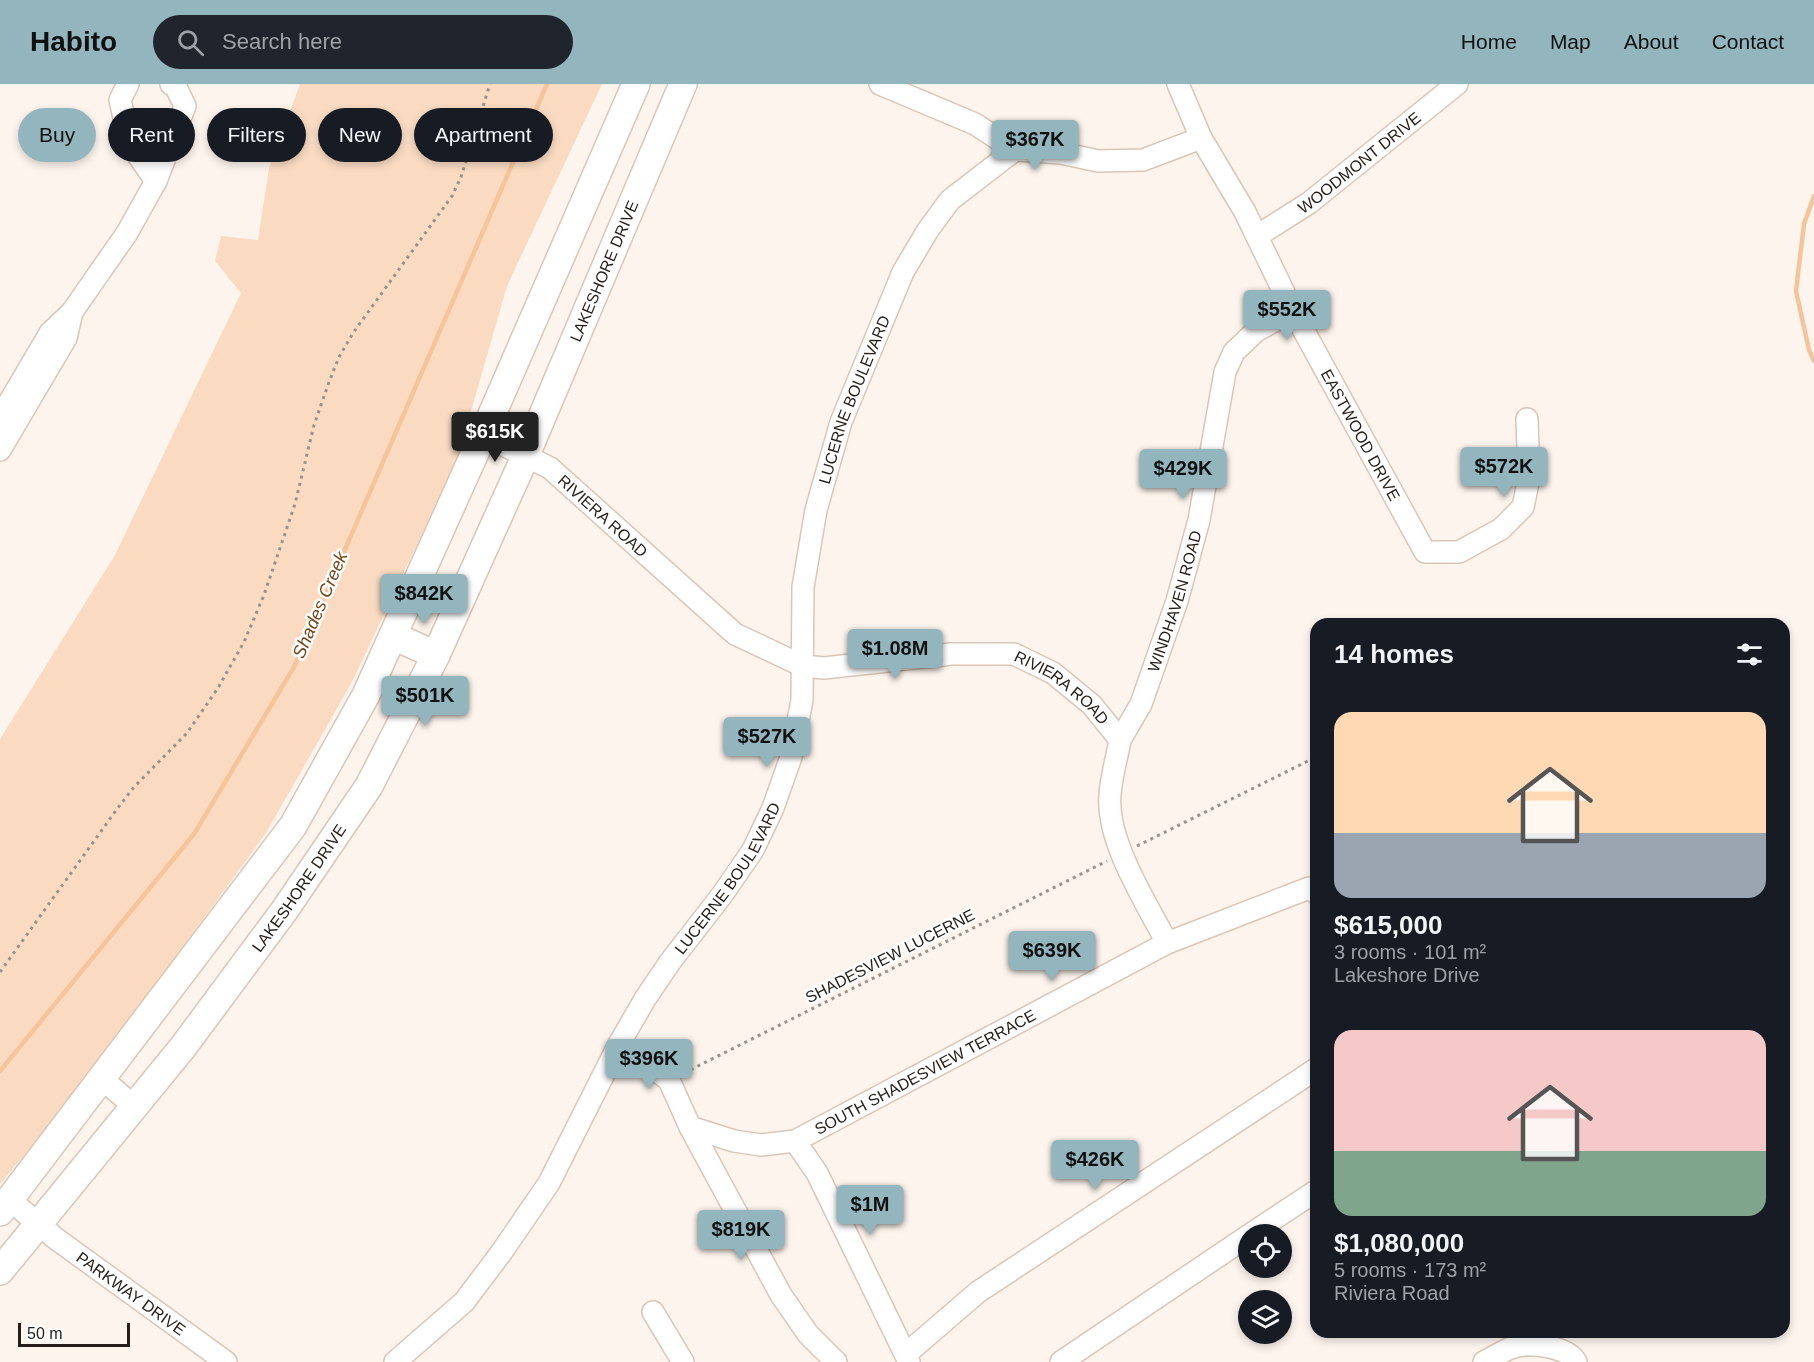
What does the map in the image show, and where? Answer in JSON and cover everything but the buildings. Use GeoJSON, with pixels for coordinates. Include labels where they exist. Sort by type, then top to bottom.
{"type":"FeatureCollection","features":[{"type":"Feature","properties":{"kind":"main road"},"geometry":{"type":"LineString","coordinates":[[5,1206],[293,826],[366,695],[483,435],[636,84]]}},
{"type":"Feature","properties":{"kind":"main road","name":"LAKESHORE DRIVE"},"geometry":{"type":"LineString","coordinates":[[0,1271],[183,1047],[284,911],[369,786],[436,655],[525,457],[683,84]]}},
{"type":"Feature","properties":{"kind":"main road"},"geometry":{"type":"LineString","coordinates":[[393,636],[436,655]]}},
{"type":"Feature","properties":{"kind":"street"},"geometry":{"type":"LineString","coordinates":[[128,84],[120,100],[130,144],[156,181]]}},
{"type":"Feature","properties":{"kind":"street"},"geometry":{"type":"LineString","coordinates":[[0,418],[50,333],[72,312],[127,233],[156,181],[185,106],[175,85],[171,84]]}},
{"type":"Feature","properties":{"kind":"street"},"geometry":{"type":"LineString","coordinates":[[880,84],[975,124],[1015,150],[1061,153],[1098,161],[1143,160],[1201,138]]}},
{"type":"Feature","properties":{"kind":"street","name":"EASTWOOD DRIVE"},"geometry":{"type":"LineString","coordinates":[[1179,84],[1201,138],[1245,213],[1293,311],[1425,552],[1459,552],[1501,529],[1523,507],[1529,478],[1527,419]]}},
{"type":"Feature","properties":{"kind":"street","name":"WOODMONT DRIVE"},"geometry":{"type":"LineString","coordinates":[[1257,236],[1310,203],[1456,84]]}},
{"type":"Feature","properties":{"kind":"street","name":"LUCERNE BOULEVARD"},"geometry":{"type":"LineString","coordinates":[[395,1362],[464,1302],[501,1253],[549,1183],[619,1044],[645,999],[753,850],[773,808],[791,757],[802,700],[803,587],[816,510],[841,422],[903,272],[928,230],[950,200],[1015,150]]}},
{"type":"Feature","properties":{"kind":"street","name":"WINDHAVEN ROAD"},"geometry":{"type":"LineString","coordinates":[[1120,740],[1141,704],[1177,601],[1200,520],[1225,372],[1234,352],[1256,331],[1293,311]]}},
{"type":"Feature","properties":{"kind":"street"},"geometry":{"type":"LineString","coordinates":[[0,450],[66,338],[72,312]]}},
{"type":"Feature","properties":{"kind":"street"},"geometry":{"type":"LineString","coordinates":[[483,435],[525,457]]}},
{"type":"Feature","properties":{"kind":"street","name":"RIVIERA ROAD"},"geometry":{"type":"LineString","coordinates":[[525,457],[550,468],[735,634],[803,666],[824,668],[951,654],[1014,654],[1053,673],[1092,705],[1120,740],[1110,796],[1112,826],[1121,854],[1167,943]]}},
{"type":"Feature","properties":{"kind":"street","name":"SOUTH SHADESVIEW TERRACE"},"geometry":{"type":"LineString","coordinates":[[795,1141],[1167,943],[1310,889]]}},
{"type":"Feature","properties":{"kind":"street"},"geometry":{"type":"LineString","coordinates":[[619,1044],[669,1080],[690,1127],[781,1295],[808,1334],[836,1362]]}},
{"type":"Feature","properties":{"kind":"street"},"geometry":{"type":"LineString","coordinates":[[690,1127],[734,1142],[761,1145],[795,1141],[817,1173],[908,1358],[978,1292],[1310,1073]]}},
{"type":"Feature","properties":{"kind":"street"},"geometry":{"type":"LineString","coordinates":[[102,1079],[135,1107]]}},
{"type":"Feature","properties":{"kind":"street"},"geometry":{"type":"LineString","coordinates":[[1266,1224],[1310,1195]]}},
{"type":"Feature","properties":{"kind":"street","name":"PARKWAY DRIVE"},"geometry":{"type":"LineString","coordinates":[[5,1206],[38,1224],[226,1362]]}},
{"type":"Feature","properties":{"kind":"street"},"geometry":{"type":"LineString","coordinates":[[1061,1362],[1238,1242]]}},
{"type":"Feature","properties":{"kind":"street"},"geometry":{"type":"LineString","coordinates":[[653,1312],[683,1362]]}},
{"type":"Feature","properties":{"kind":"street"},"geometry":{"type":"LineString","coordinates":[[1484,1362],[1516,1347],[1552,1346],[1576,1362]]}},
{"type":"Feature","properties":{"kind":"path"},"geometry":{"type":"LineString","coordinates":[[0,972],[134,787],[187,733],[218,687],[244,642],[264,595],[295,504],[314,425],[339,357],[353,333],[452,196],[461,177],[490,84]]}},
{"type":"Feature","properties":{"kind":"path","name":"SHADESVIEW LUCERNE"},"geometry":{"type":"LineString","coordinates":[[669,1080],[1310,761]]}},
{"type":"Feature","properties":{"kind":"shaded area"},"geometry":{"type":"Polygon","coordinates":[[[300,84],[602,84],[507,286],[457,460],[352,682],[266,833],[73,1097],[0,1184],[0,739],[115,555],[241,293],[215,261],[221,236],[258,240],[271,162],[306,162],[306,108],[291,108],[300,84]]]}},
{"type":"Feature","properties":{"kind":"waterway","name":"Shades Creek"},"geometry":{"type":"LineString","coordinates":[[0,1071],[194,834],[294,667],[547,84]]}},
{"type":"Feature","properties":{"kind":"waterway"},"geometry":{"type":"LineString","coordinates":[[1814,196],[1804,224],[1796,291],[1809,350],[1814,361]]}}]}
